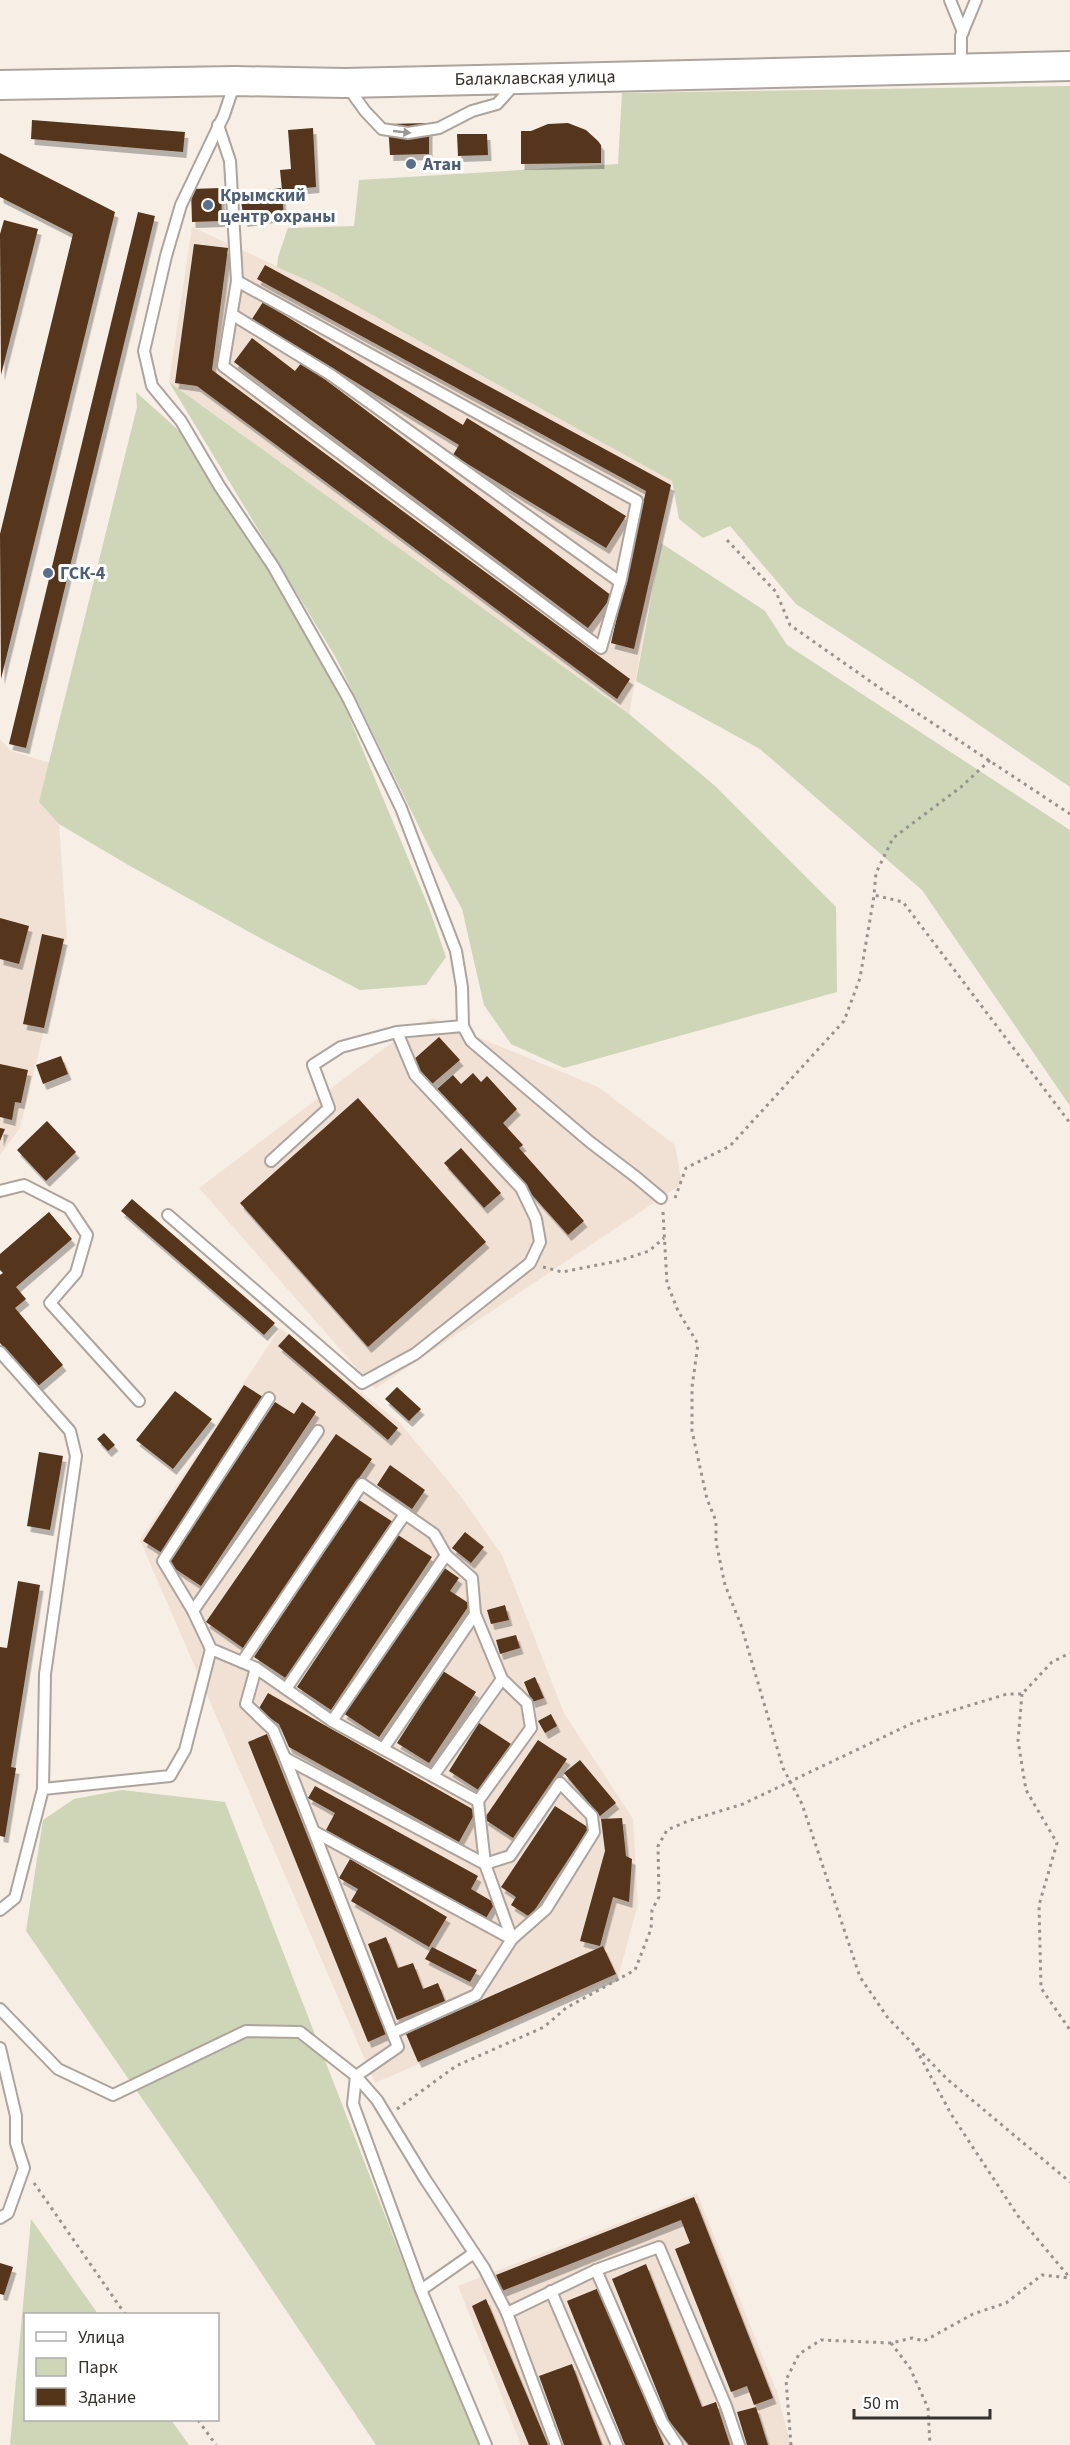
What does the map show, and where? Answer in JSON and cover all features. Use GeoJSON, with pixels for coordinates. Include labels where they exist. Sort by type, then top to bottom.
{"type":"FeatureCollection","features":[{"type":"Feature","properties":{"kind":"main road","name":"Балаклавская улица"},"geometry":{"type":"LineString","coordinates":[[0,85],[235,81],[345,83],[1070,66]]}},
{"type":"Feature","properties":{"kind":"lane"},"geometry":{"type":"LineString","coordinates":[[950,0],[963,32]]}},
{"type":"Feature","properties":{"kind":"lane"},"geometry":{"type":"LineString","coordinates":[[961,69],[963,32],[976,0]]}},
{"type":"Feature","properties":{"kind":"lane"},"geometry":{"type":"LineString","coordinates":[[345,83],[365,111],[382,129],[408,133],[439,128],[472,111],[497,104],[520,78]]}},
{"type":"Feature","properties":{"kind":"lane"},"geometry":{"type":"LineString","coordinates":[[235,81],[218,125],[181,205],[166,256],[144,351],[152,386],[181,421],[220,487],[273,566],[348,698],[401,808],[456,951],[462,987],[463,1026],[471,1041],[515,1080],[661,1198]]}},
{"type":"Feature","properties":{"kind":"lane"},"geometry":{"type":"LineString","coordinates":[[218,125],[230,161],[237,281],[223,366],[601,648],[620,582],[637,501],[237,281]]}},
{"type":"Feature","properties":{"kind":"lane"},"geometry":{"type":"LineString","coordinates":[[233,315],[331,375],[620,582]]}},
{"type":"Feature","properties":{"kind":"lane"},"geometry":{"type":"LineString","coordinates":[[271,1161],[329,1108],[313,1065],[341,1047],[397,1032],[463,1026]]}},
{"type":"Feature","properties":{"kind":"lane"},"geometry":{"type":"LineString","coordinates":[[168,1215],[362,1383],[415,1354],[530,1263],[540,1242],[536,1219],[521,1188],[415,1075],[397,1032]]}},
{"type":"Feature","properties":{"kind":"lane"},"geometry":{"type":"LineString","coordinates":[[0,1191],[24,1185],[69,1208],[87,1235],[76,1273],[50,1303],[139,1401]]}},
{"type":"Feature","properties":{"kind":"lane"},"geometry":{"type":"LineString","coordinates":[[0,1352],[70,1431],[76,1456],[45,1674],[43,1789],[15,1898],[0,1910]]}},
{"type":"Feature","properties":{"kind":"lane"},"geometry":{"type":"LineString","coordinates":[[43,1789],[170,1776],[185,1750],[211,1649],[193,1611],[163,1561],[269,1398]]}},
{"type":"Feature","properties":{"kind":"lane"},"geometry":{"type":"LineString","coordinates":[[193,1611],[318,1431]]}},
{"type":"Feature","properties":{"kind":"lane"},"geometry":{"type":"LineString","coordinates":[[242,1662],[362,1484],[434,1534],[446,1555],[472,1578],[475,1614],[501,1679],[527,1703],[531,1728],[478,1801],[485,1863],[512,1939]]}},
{"type":"Feature","properties":{"kind":"lane"},"geometry":{"type":"LineString","coordinates":[[286,1689],[405,1514]]}},
{"type":"Feature","properties":{"kind":"lane"},"geometry":{"type":"LineString","coordinates":[[332,1721],[446,1555]]}},
{"type":"Feature","properties":{"kind":"lane"},"geometry":{"type":"LineString","coordinates":[[383,1749],[475,1614]]}},
{"type":"Feature","properties":{"kind":"lane"},"geometry":{"type":"LineString","coordinates":[[211,1649],[256,1668],[332,1721],[478,1801]]}},
{"type":"Feature","properties":{"kind":"lane"},"geometry":{"type":"LineString","coordinates":[[256,1668],[246,1704],[273,1730],[398,2047],[356,2076],[352,2104],[421,2290],[486,2445]]}},
{"type":"Feature","properties":{"kind":"lane"},"geometry":{"type":"LineString","coordinates":[[433,1776],[501,1679]]}},
{"type":"Feature","properties":{"kind":"lane"},"geometry":{"type":"LineString","coordinates":[[285,1758],[485,1863],[510,1856],[560,1783],[592,1816],[594,1832],[546,1909],[512,1939],[476,1995],[394,2032]]}},
{"type":"Feature","properties":{"kind":"lane"},"geometry":{"type":"LineString","coordinates":[[315,1832],[512,1939]]}},
{"type":"Feature","properties":{"kind":"lane"},"geometry":{"type":"LineString","coordinates":[[0,2009],[6,2018],[58,2069],[113,2095],[246,2031],[300,2032],[356,2076],[388,2116],[425,2180],[474,2253],[507,2313],[556,2445]]}},
{"type":"Feature","properties":{"kind":"lane"},"geometry":{"type":"LineString","coordinates":[[0,2048],[16,2116],[16,2143],[24,2168],[8,2213],[0,2218]]}},
{"type":"Feature","properties":{"kind":"lane"},"geometry":{"type":"LineString","coordinates":[[507,2313],[596,2270],[659,2247],[726,2406],[739,2445]]}},
{"type":"Feature","properties":{"kind":"lane"},"geometry":{"type":"LineString","coordinates":[[421,2290],[474,2253]]}},
{"type":"Feature","properties":{"kind":"lane"},"geometry":{"type":"LineString","coordinates":[[596,2270],[662,2422],[677,2445]]}},
{"type":"Feature","properties":{"kind":"lane"},"geometry":{"type":"LineString","coordinates":[[551,2291],[617,2445]]}},
{"type":"Feature","properties":{"kind":"path"},"geometry":{"type":"LineString","coordinates":[[727,540],[776,592],[790,625],[884,691],[1070,814]]}},
{"type":"Feature","properties":{"kind":"path"},"geometry":{"type":"LineString","coordinates":[[663,1214],[676,1196],[686,1168],[730,1146],[844,1021],[860,978],[876,873],[893,838],[961,787],[990,760]]}},
{"type":"Feature","properties":{"kind":"path"},"geometry":{"type":"LineString","coordinates":[[874,895],[903,902],[1070,1122]]}},
{"type":"Feature","properties":{"kind":"path"},"geometry":{"type":"LineString","coordinates":[[661,1198],[666,1283],[678,1311],[698,1344],[692,1387],[692,1431],[707,1499],[716,1521],[716,1542],[724,1585],[741,1625],[783,1768],[802,1804],[860,1977],[888,2018],[947,2079],[1070,2182]]}},
{"type":"Feature","properties":{"kind":"path"},"geometry":{"type":"LineString","coordinates":[[530,1263],[561,1272],[649,1251],[664,1238]]}},
{"type":"Feature","properties":{"kind":"path"},"geometry":{"type":"LineString","coordinates":[[1070,1653],[1052,1662],[1022,1694],[1018,1741],[1026,1790],[1057,1843],[1039,1905],[1041,1988],[1070,2030]]}},
{"type":"Feature","properties":{"kind":"path"},"geometry":{"type":"LineString","coordinates":[[388,2116],[456,2066],[544,2027],[566,2008],[635,1970],[651,1929],[652,1910],[659,1897],[658,1846],[667,1830],[743,1804],[915,1722],[1007,1694],[1022,1694]]}},
{"type":"Feature","properties":{"kind":"path"},"geometry":{"type":"LineString","coordinates":[[791,2445],[786,2380],[799,2354],[822,2340],[891,2343],[912,2338],[924,2341],[973,2314],[1006,2303],[1042,2275],[1070,2278],[1012,2206],[951,2114],[913,2044]]}},
{"type":"Feature","properties":{"kind":"path"},"geometry":{"type":"LineString","coordinates":[[24,2168],[124,2313]]}},
{"type":"Feature","properties":{"kind":"path"},"geometry":{"type":"LineString","coordinates":[[891,2343],[910,2368],[928,2408],[930,2445]]}},
{"type":"Feature","properties":{"kind":"path"},"geometry":{"type":"LineString","coordinates":[[199,2421],[216,2445]]}},
{"type":"Feature","properties":{"kind":"shaded area"},"geometry":{"type":"Polygon","coordinates":[[[192,227],[320,286],[672,481],[629,714],[169,382],[192,227]]]}},
{"type":"Feature","properties":{"kind":"shaded area"},"geometry":{"type":"Polygon","coordinates":[[[0,739],[11,751],[50,763],[39,802],[59,824],[67,937],[20,1128],[0,1155],[0,739]]]}},
{"type":"Feature","properties":{"kind":"shaded area"},"geometry":{"type":"Polygon","coordinates":[[[432,1018],[598,1087],[675,1145],[682,1184],[375,1389],[199,1188],[394,1041],[432,1018]]]}},
{"type":"Feature","properties":{"kind":"shaded area"},"geometry":{"type":"Polygon","coordinates":[[[280,1328],[400,1423],[459,1494],[502,1555],[564,1713],[633,1819],[638,1904],[618,1977],[375,2083],[140,1540],[280,1328]]]}},
{"type":"Feature","properties":{"kind":"shaded area"},"geometry":{"type":"Polygon","coordinates":[[[697,2193],[777,2392],[791,2445],[521,2445],[458,2286],[697,2193]]]}},
{"type":"Feature","properties":{"kind":"green space"},"geometry":{"type":"Polygon","coordinates":[[[1070,86],[1070,787],[915,681],[796,604],[730,526],[703,538],[679,519],[672,481],[320,286],[277,267],[288,228],[354,226],[359,180],[618,164],[622,93],[1070,86]]]}},
{"type":"Feature","properties":{"kind":"green space"},"geometry":{"type":"Polygon","coordinates":[[[169,382],[629,714],[714,785],[836,907],[837,992],[564,1068],[511,1044],[484,1005],[462,909],[336,658],[169,382]]]}},
{"type":"Feature","properties":{"kind":"green space"},"geometry":{"type":"Polygon","coordinates":[[[136,392],[185,436],[274,576],[344,705],[429,908],[446,957],[426,985],[360,990],[130,866],[59,824],[39,802],[137,407],[136,392]]]}},
{"type":"Feature","properties":{"kind":"green space"},"geometry":{"type":"Polygon","coordinates":[[[661,543],[765,611],[787,645],[1070,830],[1070,1106],[922,890],[760,749],[636,681],[661,543]]]}},
{"type":"Feature","properties":{"kind":"green space"},"geometry":{"type":"Polygon","coordinates":[[[122,1790],[225,1802],[417,2298],[479,2445],[376,2445],[211,2198],[26,1931],[43,1820],[74,1799],[122,1790]]]}},
{"type":"Feature","properties":{"kind":"green space"},"geometry":{"type":"Polygon","coordinates":[[[31,2219],[97,2313],[24,2313],[24,2421],[172,2421],[189,2445],[10,2445],[31,2219]]]}},
{"type":"Feature","properties":{"kind":"building"},"geometry":{"type":"Polygon","coordinates":[[[32,120],[185,132],[183,152],[31,139],[32,120]]]}},
{"type":"Feature","properties":{"kind":"building"},"geometry":{"type":"Polygon","coordinates":[[[429,123],[429,154],[390,155],[388,124],[429,123]]]}},
{"type":"Feature","properties":{"kind":"building"},"geometry":{"type":"Polygon","coordinates":[[[568,123],[586,130],[598,141],[601,145],[601,163],[521,164],[521,131],[531,131],[548,124],[568,123]]]}},
{"type":"Feature","properties":{"kind":"building"},"geometry":{"type":"Polygon","coordinates":[[[313,128],[316,187],[282,190],[280,170],[291,169],[288,130],[313,128]]]}},
{"type":"Feature","properties":{"kind":"building"},"geometry":{"type":"Polygon","coordinates":[[[457,134],[487,134],[488,155],[458,156],[457,134]]]}},
{"type":"Feature","properties":{"kind":"building"},"geometry":{"type":"Polygon","coordinates":[[[0,153],[115,212],[1,679],[0,534],[73,234],[0,197],[0,153]]]}},
{"type":"Feature","properties":{"kind":"building"},"geometry":{"type":"Polygon","coordinates":[[[221,188],[222,221],[192,222],[191,189],[221,188]]]}},
{"type":"Feature","properties":{"kind":"building"},"geometry":{"type":"Polygon","coordinates":[[[281,188],[284,215],[244,221],[240,194],[281,188]]]}},
{"type":"Feature","properties":{"kind":"building"},"geometry":{"type":"Polygon","coordinates":[[[138,212],[155,216],[26,748],[9,744],[138,212]]]}},
{"type":"Feature","properties":{"kind":"building"},"geometry":{"type":"Polygon","coordinates":[[[4,220],[38,229],[1,375],[0,234],[4,220]]]}},
{"type":"Feature","properties":{"kind":"building"},"geometry":{"type":"Polygon","coordinates":[[[194,244],[228,248],[212,370],[630,679],[617,699],[197,386],[175,383],[194,244]]]}},
{"type":"Feature","properties":{"kind":"building"},"geometry":{"type":"Polygon","coordinates":[[[265,265],[671,485],[634,649],[611,643],[646,491],[257,279],[265,265]]]}},
{"type":"Feature","properties":{"kind":"building"},"geometry":{"type":"Polygon","coordinates":[[[263,302],[463,425],[467,418],[626,516],[606,548],[453,455],[459,445],[252,319],[263,302]]]}},
{"type":"Feature","properties":{"kind":"building"},"geometry":{"type":"Polygon","coordinates":[[[252,338],[295,371],[302,362],[612,596],[588,628],[234,362],[252,338]]]}},
{"type":"Feature","properties":{"kind":"building"},"geometry":{"type":"Polygon","coordinates":[[[0,918],[29,926],[19,964],[0,959],[0,918]]]}},
{"type":"Feature","properties":{"kind":"building"},"geometry":{"type":"Polygon","coordinates":[[[42,934],[64,939],[44,1028],[23,1024],[42,934]]]}},
{"type":"Feature","properties":{"kind":"building"},"geometry":{"type":"Polygon","coordinates":[[[439,1037],[460,1060],[432,1084],[412,1061],[439,1037]]]}},
{"type":"Feature","properties":{"kind":"building"},"geometry":{"type":"Polygon","coordinates":[[[61,1056],[68,1074],[43,1084],[36,1065],[61,1056]]]}},
{"type":"Feature","properties":{"kind":"building"},"geometry":{"type":"Polygon","coordinates":[[[0,1064],[28,1070],[21,1103],[15,1102],[12,1120],[0,1117],[0,1064]]]}},
{"type":"Feature","properties":{"kind":"building"},"geometry":{"type":"Polygon","coordinates":[[[473,1073],[481,1082],[487,1076],[517,1109],[503,1123],[523,1145],[519,1148],[584,1221],[568,1235],[437,1089],[453,1075],[461,1084],[473,1073]]]}},
{"type":"Feature","properties":{"kind":"building"},"geometry":{"type":"Polygon","coordinates":[[[358,1098],[486,1242],[368,1347],[240,1203],[358,1098]]]}},
{"type":"Feature","properties":{"kind":"building"},"geometry":{"type":"Polygon","coordinates":[[[47,1121],[76,1152],[46,1181],[17,1150],[47,1121]]]}},
{"type":"Feature","properties":{"kind":"building"},"geometry":{"type":"Polygon","coordinates":[[[0,1128],[5,1129],[0,1141],[0,1128]]]}},
{"type":"Feature","properties":{"kind":"building"},"geometry":{"type":"Polygon","coordinates":[[[461,1148],[501,1193],[484,1208],[444,1163],[461,1148]]]}},
{"type":"Feature","properties":{"kind":"building"},"geometry":{"type":"Polygon","coordinates":[[[132,1199],[275,1323],[264,1335],[121,1211],[132,1199]]]}},
{"type":"Feature","properties":{"kind":"building"},"geometry":{"type":"Polygon","coordinates":[[[49,1212],[72,1239],[16,1287],[26,1299],[15,1308],[63,1365],[37,1387],[0,1343],[0,1275],[3,1273],[0,1270],[0,1254],[49,1212]]]}},
{"type":"Feature","properties":{"kind":"building"},"geometry":{"type":"Polygon","coordinates":[[[289,1334],[398,1428],[388,1440],[278,1346],[289,1334]]]}},
{"type":"Feature","properties":{"kind":"building"},"geometry":{"type":"Polygon","coordinates":[[[244,1385],[263,1397],[162,1553],[143,1541],[244,1385]]]}},
{"type":"Feature","properties":{"kind":"building"},"geometry":{"type":"Polygon","coordinates":[[[397,1387],[421,1409],[409,1421],[385,1399],[397,1387]]]}},
{"type":"Feature","properties":{"kind":"building"},"geometry":{"type":"Polygon","coordinates":[[[175,1391],[212,1419],[173,1469],[136,1440],[175,1391]]]}},
{"type":"Feature","properties":{"kind":"building"},"geometry":{"type":"Polygon","coordinates":[[[275,1402],[294,1414],[302,1402],[316,1412],[201,1586],[168,1564],[275,1402]]]}},
{"type":"Feature","properties":{"kind":"building"},"geometry":{"type":"Polygon","coordinates":[[[104,1433],[115,1445],[108,1451],[97,1439],[104,1433]]]}},
{"type":"Feature","properties":{"kind":"building"},"geometry":{"type":"Polygon","coordinates":[[[336,1434],[372,1459],[243,1648],[206,1622],[336,1434]]]}},
{"type":"Feature","properties":{"kind":"building"},"geometry":{"type":"Polygon","coordinates":[[[39,1452],[63,1456],[50,1530],[27,1526],[39,1452]]]}},
{"type":"Feature","properties":{"kind":"building"},"geometry":{"type":"Polygon","coordinates":[[[390,1465],[425,1490],[412,1509],[377,1485],[390,1465]]]}},
{"type":"Feature","properties":{"kind":"building"},"geometry":{"type":"Polygon","coordinates":[[[359,1500],[393,1522],[287,1679],[254,1657],[359,1500]]]}},
{"type":"Feature","properties":{"kind":"building"},"geometry":{"type":"Polygon","coordinates":[[[465,1532],[484,1547],[471,1563],[452,1548],[465,1532]]]}},
{"type":"Feature","properties":{"kind":"building"},"geometry":{"type":"Polygon","coordinates":[[[398,1535],[432,1557],[331,1710],[297,1687],[398,1535]]]}},
{"type":"Feature","properties":{"kind":"building"},"geometry":{"type":"Polygon","coordinates":[[[443,1567],[459,1578],[450,1591],[470,1604],[379,1737],[343,1713],[443,1567]]]}},
{"type":"Feature","properties":{"kind":"building"},"geometry":{"type":"Polygon","coordinates":[[[18,1581],[40,1585],[11,1767],[16,1768],[5,1837],[0,1836],[0,1647],[7,1648],[18,1581]]]}},
{"type":"Feature","properties":{"kind":"building"},"geometry":{"type":"Polygon","coordinates":[[[505,1605],[509,1620],[491,1624],[487,1610],[505,1605]]]}},
{"type":"Feature","properties":{"kind":"building"},"geometry":{"type":"Polygon","coordinates":[[[516,1635],[520,1648],[500,1654],[496,1640],[516,1635]]]}},
{"type":"Feature","properties":{"kind":"building"},"geometry":{"type":"Polygon","coordinates":[[[443,1671],[476,1692],[429,1763],[397,1743],[443,1671]]]}},
{"type":"Feature","properties":{"kind":"building"},"geometry":{"type":"Polygon","coordinates":[[[535,1677],[544,1698],[532,1702],[524,1682],[535,1677]]]}},
{"type":"Feature","properties":{"kind":"building"},"geometry":{"type":"Polygon","coordinates":[[[268,1693],[476,1811],[459,1842],[289,1747],[279,1724],[258,1710],[268,1693]]]}},
{"type":"Feature","properties":{"kind":"building"},"geometry":{"type":"Polygon","coordinates":[[[551,1714],[557,1726],[545,1733],[538,1721],[551,1714]]]}},
{"type":"Feature","properties":{"kind":"building"},"geometry":{"type":"Polygon","coordinates":[[[479,1723],[511,1744],[480,1791],[449,1771],[479,1723]]]}},
{"type":"Feature","properties":{"kind":"building"},"geometry":{"type":"Polygon","coordinates":[[[267,1734],[386,2034],[368,2042],[248,1742],[267,1734]]]}},
{"type":"Feature","properties":{"kind":"building"},"geometry":{"type":"Polygon","coordinates":[[[538,1740],[567,1759],[513,1838],[484,1819],[538,1740]]]}},
{"type":"Feature","properties":{"kind":"building"},"geometry":{"type":"Polygon","coordinates":[[[580,1760],[616,1803],[600,1816],[564,1773],[580,1760]]]}},
{"type":"Feature","properties":{"kind":"building"},"geometry":{"type":"Polygon","coordinates":[[[315,1786],[478,1876],[471,1889],[495,1903],[486,1918],[326,1830],[335,1813],[308,1798],[315,1786]]]}},
{"type":"Feature","properties":{"kind":"building"},"geometry":{"type":"Polygon","coordinates":[[[555,1806],[589,1828],[530,1917],[511,1905],[516,1897],[501,1887],[555,1806]]]}},
{"type":"Feature","properties":{"kind":"building"},"geometry":{"type":"Polygon","coordinates":[[[622,1818],[626,1856],[632,1859],[629,1902],[613,1897],[600,1946],[580,1941],[605,1851],[601,1819],[622,1818]]]}},
{"type":"Feature","properties":{"kind":"building"},"geometry":{"type":"Polygon","coordinates":[[[350,1859],[447,1917],[429,1947],[351,1901],[358,1889],[339,1878],[350,1859]]]}},
{"type":"Feature","properties":{"kind":"building"},"geometry":{"type":"Polygon","coordinates":[[[386,1937],[398,1968],[413,1963],[423,1989],[438,1983],[445,2001],[397,2020],[368,1944],[386,1937]]]}},
{"type":"Feature","properties":{"kind":"building"},"geometry":{"type":"Polygon","coordinates":[[[603,1946],[616,1974],[418,2062],[406,2034],[603,1946]]]}},
{"type":"Feature","properties":{"kind":"building"},"geometry":{"type":"Polygon","coordinates":[[[432,1947],[477,1970],[470,1982],[425,1959],[432,1947]]]}},
{"type":"Feature","properties":{"kind":"building"},"geometry":{"type":"Polygon","coordinates":[[[694,2197],[773,2398],[754,2405],[747,2386],[731,2392],[675,2249],[690,2243],[681,2220],[502,2291],[496,2275],[694,2197]]]}},
{"type":"Feature","properties":{"kind":"building"},"geometry":{"type":"Polygon","coordinates":[[[0,2263],[13,2267],[4,2295],[0,2294],[0,2263]]]}},
{"type":"Feature","properties":{"kind":"building"},"geometry":{"type":"Polygon","coordinates":[[[646,2264],[702,2407],[716,2402],[730,2445],[689,2445],[669,2421],[612,2279],[646,2264]]]}},
{"type":"Feature","properties":{"kind":"building"},"geometry":{"type":"Polygon","coordinates":[[[599,2288],[664,2445],[625,2445],[567,2301],[599,2288]]]}},
{"type":"Feature","properties":{"kind":"building"},"geometry":{"type":"Polygon","coordinates":[[[486,2299],[548,2445],[529,2445],[472,2306],[486,2299]]]}},
{"type":"Feature","properties":{"kind":"building"},"geometry":{"type":"Polygon","coordinates":[[[572,2364],[602,2445],[564,2445],[539,2376],[572,2364]]]}},
{"type":"Feature","properties":{"kind":"building"},"geometry":{"type":"Polygon","coordinates":[[[756,2407],[768,2445],[747,2445],[737,2412],[756,2407]]]}},
{"type":"Feature","properties":{"kind":"place","name":"Атан"},"geometry":{"type":"Point","coordinates":[411,164]}},
{"type":"Feature","properties":{"kind":"place","name":"Крымский центр охраны"},"geometry":{"type":"Point","coordinates":[208,205]}},
{"type":"Feature","properties":{"kind":"place","name":"ГСК-4"},"geometry":{"type":"Point","coordinates":[48,573]}}]}
